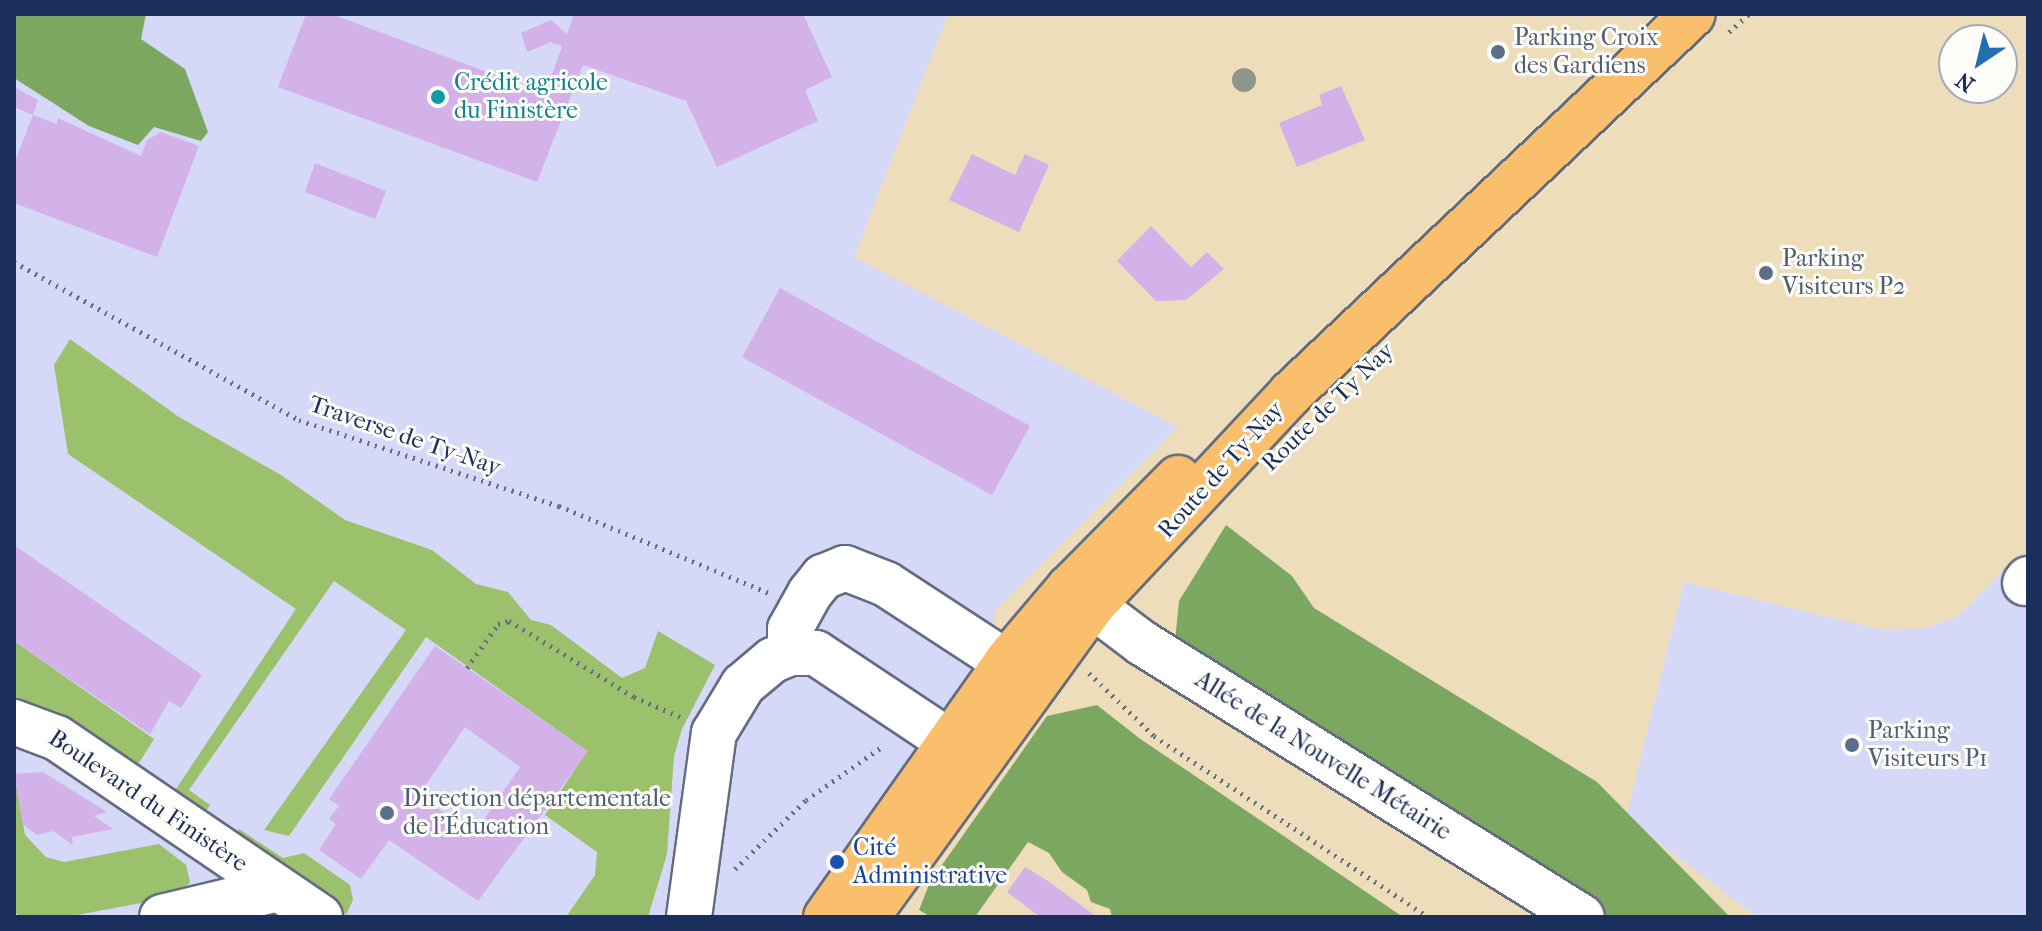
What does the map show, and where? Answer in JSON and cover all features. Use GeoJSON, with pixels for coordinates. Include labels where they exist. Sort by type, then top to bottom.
{"type":"FeatureCollection","features":[{"type":"Feature","properties":{"kind":"main road","name":"Route de Ty Nay"},"geometry":{"type":"LineString","coordinates":[[1291,393],[1709,24]]}},
{"type":"Feature","properties":{"kind":"main road","name":"Route de Ty-Nay"},"geometry":{"type":"LineString","coordinates":[[826,917],[1034,664],[1080,598],[1291,393]]}},
{"type":"Feature","properties":{"kind":"main road","name":"Route de Ty-Nay"},"geometry":{"type":"LineString","coordinates":[[867,917],[964,750]]}},
{"type":"Feature","properties":{"kind":"street"},"geometry":{"type":"LineString","coordinates":[[790,653],[790,629],[802,608],[832,572],[858,570],[1034,664]]}},
{"type":"Feature","properties":{"kind":"street","name":"Allée de la Nouvelle Métairie"},"geometry":{"type":"LineString","coordinates":[[1080,598],[1582,917]]}},
{"type":"Feature","properties":{"kind":"street"},"geometry":{"type":"LineString","coordinates":[[693,898],[702,801],[714,733],[743,685],[790,653],[816,653],[964,750]]}},
{"type":"Feature","properties":{"kind":"street","name":"Boulevard du Finistère"},"geometry":{"type":"LineString","coordinates":[[14,722],[57,738],[320,917]]}},
{"type":"Feature","properties":{"kind":"street","name":"Boulevard du Finistère"},"geometry":{"type":"LineString","coordinates":[[162,917],[278,889]]}},
{"type":"Feature","properties":{"kind":"path"},"geometry":{"type":"LineString","coordinates":[[1709,24],[1749,14]]}},
{"type":"Feature","properties":{"kind":"path","name":"Traverse de Ty-Nay"},"geometry":{"type":"LineString","coordinates":[[14,262],[299,420],[559,506],[802,608]]}},
{"type":"Feature","properties":{"kind":"path"},"geometry":{"type":"LineString","coordinates":[[467,668],[498,624],[509,621],[634,697],[687,719]]}},
{"type":"Feature","properties":{"kind":"path"},"geometry":{"type":"LineString","coordinates":[[1034,664],[1154,736],[1428,917]]}},
{"type":"Feature","properties":{"kind":"path"},"geometry":{"type":"LineString","coordinates":[[693,898],[732,871],[806,800],[890,741]]}},
{"type":"Feature","properties":{"kind":"shaded area"},"geometry":{"type":"Polygon","coordinates":[[[14,14],[948,14],[854,257],[1178,427],[996,610],[980,666],[795,917],[14,917],[14,14]]]}},
{"type":"Feature","properties":{"kind":"shaded area","name":"Parking Visiteurs P1"},"geometry":{"type":"Polygon","coordinates":[[[2003,570],[2028,584],[2028,917],[1757,917],[1626,818],[1684,582],[1883,630],[1927,628],[1959,616],[2003,570]]]}},
{"type":"Feature","properties":{"kind":"green space"},"geometry":{"type":"Polygon","coordinates":[[[14,14],[146,14],[141,39],[185,69],[208,132],[201,141],[154,127],[138,145],[89,126],[14,78],[14,14]]]}},
{"type":"Feature","properties":{"kind":"green space"},"geometry":{"type":"Polygon","coordinates":[[[70,339],[179,417],[281,475],[345,520],[432,550],[476,584],[508,592],[531,620],[551,625],[622,678],[645,668],[658,631],[715,665],[682,729],[674,756],[667,854],[648,917],[566,917],[595,875],[597,852],[545,815],[587,751],[426,637],[289,836],[264,830],[406,630],[334,581],[189,790],[210,805],[201,819],[181,802],[176,789],[296,609],[68,454],[54,365],[70,339]]]}},
{"type":"Feature","properties":{"kind":"green space"},"geometry":{"type":"Polygon","coordinates":[[[1226,525],[1292,576],[1314,608],[1597,782],[1730,917],[1551,917],[1175,641],[1179,601],[1226,525]]]}},
{"type":"Feature","properties":{"kind":"green space"},"geometry":{"type":"Polygon","coordinates":[[[14,641],[154,739],[135,769],[14,709],[14,641]]]}},
{"type":"Feature","properties":{"kind":"green space"},"geometry":{"type":"Polygon","coordinates":[[[1097,705],[1139,738],[1403,917],[1112,917],[1110,909],[1091,902],[1087,890],[1062,872],[1049,853],[1028,842],[975,917],[931,917],[919,910],[930,882],[1047,716],[1097,705]]]}},
{"type":"Feature","properties":{"kind":"green space"},"geometry":{"type":"Polygon","coordinates":[[[14,772],[25,835],[46,857],[64,862],[159,844],[186,865],[190,882],[179,896],[66,917],[21,917],[14,912],[14,772]]]}},
{"type":"Feature","properties":{"kind":"green space"},"geometry":{"type":"Polygon","coordinates":[[[239,829],[283,858],[304,853],[350,885],[353,900],[346,915],[233,839],[239,829]]]}},
{"type":"Feature","properties":{"kind":"building","name":"Crédit agricole du Finistère"},"geometry":{"type":"Polygon","coordinates":[[[306,14],[331,14],[533,89],[536,82],[545,86],[545,94],[562,46],[551,42],[527,52],[521,33],[551,20],[567,34],[574,14],[803,14],[832,77],[805,90],[818,121],[717,167],[686,101],[583,65],[537,182],[278,87],[306,14]]]}},
{"type":"Feature","properties":{"kind":"building"},"geometry":{"type":"Polygon","coordinates":[[[1341,86],[1365,140],[1297,167],[1279,123],[1322,105],[1319,95],[1341,86]]]}},
{"type":"Feature","properties":{"kind":"building"},"geometry":{"type":"Polygon","coordinates":[[[14,87],[38,100],[33,115],[14,107],[14,87]]]}},
{"type":"Feature","properties":{"kind":"building"},"geometry":{"type":"Polygon","coordinates":[[[33,115],[57,124],[58,118],[141,156],[147,140],[161,132],[199,146],[157,257],[14,203],[14,164],[33,115]]]}},
{"type":"Feature","properties":{"kind":"building"},"geometry":{"type":"Polygon","coordinates":[[[972,154],[1015,175],[1025,154],[1049,165],[1019,232],[949,200],[972,154]]]}},
{"type":"Feature","properties":{"kind":"building"},"geometry":{"type":"Polygon","coordinates":[[[315,163],[386,191],[375,219],[305,192],[315,163]]]}},
{"type":"Feature","properties":{"kind":"building"},"geometry":{"type":"Polygon","coordinates":[[[1151,226],[1191,267],[1207,252],[1224,269],[1186,300],[1156,301],[1117,261],[1151,226]]]}},
{"type":"Feature","properties":{"kind":"building"},"geometry":{"type":"Polygon","coordinates":[[[780,288],[1030,426],[992,495],[742,357],[780,288]]]}},
{"type":"Feature","properties":{"kind":"building"},"geometry":{"type":"Polygon","coordinates":[[[14,545],[202,675],[181,708],[169,701],[150,734],[14,641],[14,545]]]}},
{"type":"Feature","properties":{"kind":"building"},"geometry":{"type":"Polygon","coordinates":[[[435,646],[588,751],[478,901],[389,840],[361,879],[319,850],[336,824],[329,819],[339,806],[329,799],[435,646]],[[465,727],[419,795],[474,834],[520,767],[465,727]]]}},
{"type":"Feature","properties":{"kind":"building"},"geometry":{"type":"Polygon","coordinates":[[[43,772],[107,812],[94,816],[113,829],[72,837],[73,845],[53,831],[37,835],[23,825],[14,774],[43,772]]]}},
{"type":"Feature","properties":{"kind":"building"},"geometry":{"type":"Polygon","coordinates":[[[1025,867],[1097,917],[1040,917],[1007,892],[1025,867]]]}},
{"type":"Feature","properties":{"kind":"place","name":"Parking Croix des Gardiens"},"geometry":{"type":"Point","coordinates":[1498,52]}},
{"type":"Feature","properties":{"kind":"place","name":"Crédit agricole du Finistère"},"geometry":{"type":"Point","coordinates":[438,97]}},
{"type":"Feature","properties":{"kind":"place","name":"Parking Visiteurs P2"},"geometry":{"type":"Point","coordinates":[1766,273]}},
{"type":"Feature","properties":{"kind":"place","name":"Parking Visiteurs P1"},"geometry":{"type":"Point","coordinates":[1852,745]}},
{"type":"Feature","properties":{"kind":"place","name":"Direction départementale de l'Éducation"},"geometry":{"type":"Point","coordinates":[387,813]}},
{"type":"Feature","properties":{"kind":"place","name":"Cité Administrative"},"geometry":{"type":"Point","coordinates":[837,862]}}]}
